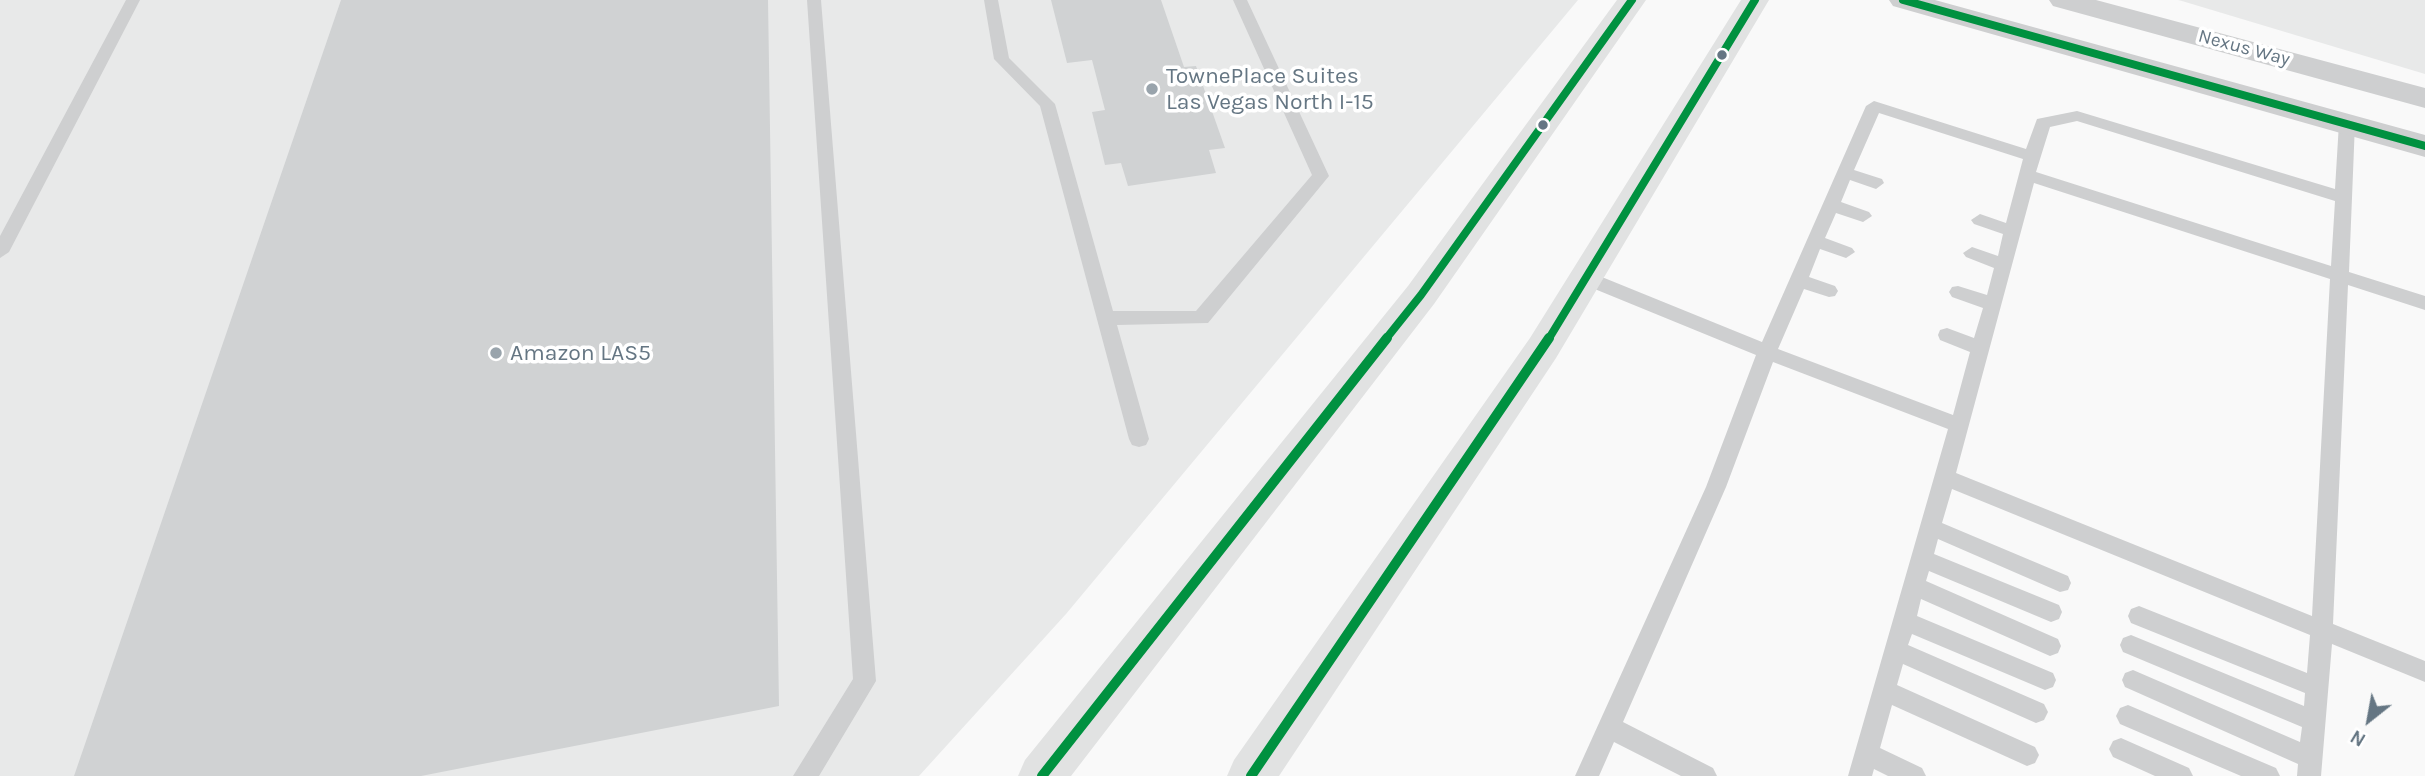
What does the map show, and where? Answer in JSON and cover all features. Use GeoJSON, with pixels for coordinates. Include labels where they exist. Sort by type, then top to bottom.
{"type":"FeatureCollection","features":[{"type":"Feature","properties":{"kind":"main road"},"geometry":{"type":"LineString","coordinates":[[1042,776],[1421,295],[1632,0]]}},
{"type":"Feature","properties":{"kind":"main road"},"geometry":{"type":"LineString","coordinates":[[1251,776],[1543,348],[1755,0]]}},
{"type":"Feature","properties":{"kind":"street","name":"Nexus Way"},"geometry":{"type":"LineString","coordinates":[[1903,0],[2425,146]]}},
{"type":"Feature","properties":{"kind":"street","name":"Nexus Way"},"geometry":{"type":"LineString","coordinates":[[2063,0],[2425,98]]}},
{"type":"Feature","properties":{"kind":"lane"},"geometry":{"type":"LineString","coordinates":[[0,252],[133,0]]}},
{"type":"Feature","properties":{"kind":"lane"},"geometry":{"type":"LineString","coordinates":[[805,776],[866,681],[814,0]]}},
{"type":"Feature","properties":{"kind":"lane"},"geometry":{"type":"LineString","coordinates":[[991,0],[1002,59],[1047,104],[1139,439]]}},
{"type":"Feature","properties":{"kind":"lane"},"geometry":{"type":"LineString","coordinates":[[1106,318],[1201,318],[1321,176],[1240,0]]}},
{"type":"Feature","properties":{"kind":"lane"},"geometry":{"type":"LineString","coordinates":[[1587,776],[1716,487],[1767,352],[1874,106],[2030,166],[2425,303]]}},
{"type":"Feature","properties":{"kind":"lane"},"geometry":{"type":"LineString","coordinates":[[1914,776],[1864,765],[2043,123],[2077,116],[2342,197]]}},
{"type":"Feature","properties":{"kind":"lane"},"geometry":{"type":"LineString","coordinates":[[2133,680],[2310,767],[2322,630],[2347,123]]}},
{"type":"Feature","properties":{"kind":"lane"},"geometry":{"type":"LineString","coordinates":[[1844,173],[1875,183]]}},
{"type":"Feature","properties":{"kind":"lane"},"geometry":{"type":"LineString","coordinates":[[1830,205],[1863,216]]}},
{"type":"Feature","properties":{"kind":"lane"},"geometry":{"type":"LineString","coordinates":[[1980,220],[2013,231]]}},
{"type":"Feature","properties":{"kind":"lane"},"geometry":{"type":"LineString","coordinates":[[1815,241],[1846,252]]}},
{"type":"Feature","properties":{"kind":"lane"},"geometry":{"type":"LineString","coordinates":[[1972,253],[2004,265]]}},
{"type":"Feature","properties":{"kind":"lane"},"geometry":{"type":"LineString","coordinates":[[1586,278],[1767,352],[1959,425]]}},
{"type":"Feature","properties":{"kind":"lane"},"geometry":{"type":"LineString","coordinates":[[1798,280],[1829,291]]}},
{"type":"Feature","properties":{"kind":"lane"},"geometry":{"type":"LineString","coordinates":[[1958,292],[1992,304]]}},
{"type":"Feature","properties":{"kind":"lane"},"geometry":{"type":"LineString","coordinates":[[1947,335],[1980,348]]}},
{"type":"Feature","properties":{"kind":"lane"},"geometry":{"type":"LineString","coordinates":[[1945,477],[2425,672]]}},
{"type":"Feature","properties":{"kind":"lane"},"geometry":{"type":"LineString","coordinates":[[1931,527],[2060,583]]}},
{"type":"Feature","properties":{"kind":"lane"},"geometry":{"type":"LineString","coordinates":[[1922,559],[2051,612]]}},
{"type":"Feature","properties":{"kind":"lane"},"geometry":{"type":"LineString","coordinates":[[1914,586],[2050,646]]}},
{"type":"Feature","properties":{"kind":"lane"},"geometry":{"type":"LineString","coordinates":[[2139,616],[2318,688]]}},
{"type":"Feature","properties":{"kind":"lane"},"geometry":{"type":"LineString","coordinates":[[1905,621],[2045,680]]}},
{"type":"Feature","properties":{"kind":"lane"},"geometry":{"type":"LineString","coordinates":[[2131,645],[2315,721]]}},
{"type":"Feature","properties":{"kind":"lane"},"geometry":{"type":"LineString","coordinates":[[1897,651],[2036,712]]}},
{"type":"Feature","properties":{"kind":"lane"},"geometry":{"type":"LineString","coordinates":[[1885,691],[2027,755]]}},
{"type":"Feature","properties":{"kind":"lane"},"geometry":{"type":"LineString","coordinates":[[2128,716],[2268,776]]}},
{"type":"Feature","properties":{"kind":"lane"},"geometry":{"type":"LineString","coordinates":[[1609,727],[1705,776]]}},
{"type":"Feature","properties":{"kind":"lane"},"geometry":{"type":"LineString","coordinates":[[2120,750],[2181,776]]}},
{"type":"Feature","properties":{"kind":"shaded area"},"geometry":{"type":"Polygon","coordinates":[[[0,0],[1578,0],[1066,614],[919,776],[0,776],[0,0]]]}},
{"type":"Feature","properties":{"kind":"shaded area"},"geometry":{"type":"Polygon","coordinates":[[[2178,0],[2425,0],[2425,74],[2182,1],[2178,0]]]}},
{"type":"Feature","properties":{"kind":"building","name":"Amazon LAS5"},"geometry":{"type":"Polygon","coordinates":[[[341,0],[768,0],[779,706],[421,776],[74,776],[341,0]]]}},
{"type":"Feature","properties":{"kind":"building","name":"TownePlace Suites Las Vegas North I-15"},"geometry":{"type":"Polygon","coordinates":[[[1051,0],[1161,0],[1184,67],[1196,66],[1225,148],[1209,150],[1216,173],[1128,186],[1121,163],[1105,165],[1092,112],[1105,110],[1092,60],[1067,63],[1051,0]]]}},
{"type":"Feature","properties":{"kind":"transit line"},"geometry":{"type":"LineString","coordinates":[[1042,776],[1421,295],[1632,0]]}},
{"type":"Feature","properties":{"kind":"transit line"},"geometry":{"type":"LineString","coordinates":[[1251,776],[1543,348],[1755,0]]}},
{"type":"Feature","properties":{"kind":"transit line"},"geometry":{"type":"LineString","coordinates":[[1903,0],[2425,146]]}},
{"type":"Feature","properties":{"kind":"place","name":"TownePlace Suites Las Vegas North I-15"},"geometry":{"type":"Point","coordinates":[1152,89]}},
{"type":"Feature","properties":{"kind":"place","name":"Amazon LAS5"},"geometry":{"type":"Point","coordinates":[496,353]}}]}
